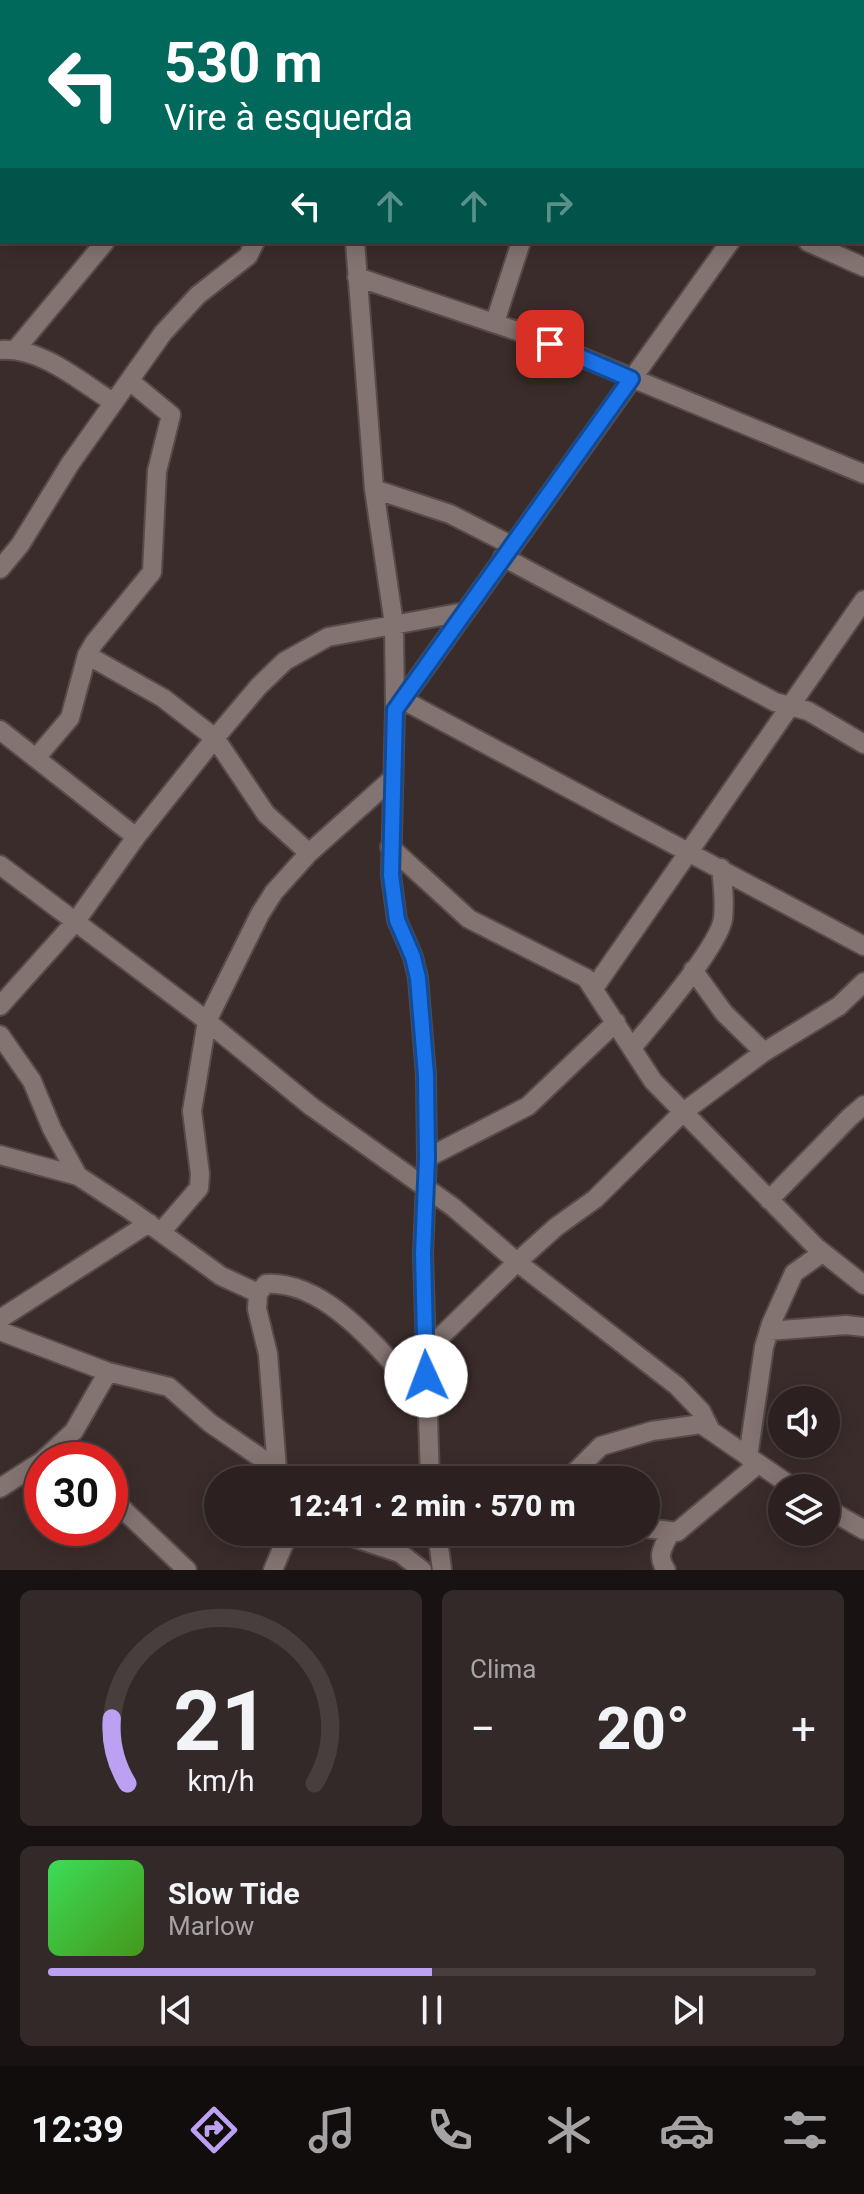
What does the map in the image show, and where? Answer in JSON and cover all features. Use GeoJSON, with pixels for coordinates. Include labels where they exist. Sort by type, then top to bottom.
{"type":"FeatureCollection","features":[{"type":"Feature","properties":{"kind":"street"},"geometry":{"type":"LineString","coordinates":[[8,349],[103,244]]}},
{"type":"Feature","properties":{"kind":"street"},"geometry":{"type":"LineString","coordinates":[[0,569],[20,545],[70,464],[163,333],[198,295],[248,256],[254,244]]}},
{"type":"Feature","properties":{"kind":"street"},"geometry":{"type":"LineString","coordinates":[[355,244],[374,489],[394,624],[399,705],[393,778],[391,875],[397,920],[413,957],[418,978],[426,1075],[425,1352],[429,1466]]}},
{"type":"Feature","properties":{"kind":"street"},"geometry":{"type":"LineString","coordinates":[[495,322],[520,244]]}},
{"type":"Feature","properties":{"kind":"street"},"geometry":{"type":"LineString","coordinates":[[399,705],[729,244]]}},
{"type":"Feature","properties":{"kind":"street"},"geometry":{"type":"LineString","coordinates":[[812,244],[864,267]]}},
{"type":"Feature","properties":{"kind":"street"},"geometry":{"type":"LineString","coordinates":[[357,277],[495,322],[864,474]]}},
{"type":"Feature","properties":{"kind":"street"},"geometry":{"type":"LineString","coordinates":[[8,349],[34,353],[113,402]]}},
{"type":"Feature","properties":{"kind":"street"},"geometry":{"type":"LineString","coordinates":[[36,758],[70,718],[87,655],[152,572],[157,471],[171,415],[131,382]]}},
{"type":"Feature","properties":{"kind":"street"},"geometry":{"type":"LineString","coordinates":[[374,489],[450,514],[507,551],[775,702],[808,711],[864,744]]}},
{"type":"Feature","properties":{"kind":"street"},"geometry":{"type":"LineString","coordinates":[[594,988],[864,600]]}},
{"type":"Feature","properties":{"kind":"street"},"geometry":{"type":"LineString","coordinates":[[0,1006],[76,921],[136,837],[215,738],[259,686],[285,661],[328,637],[464,612]]}},
{"type":"Feature","properties":{"kind":"street"},"geometry":{"type":"LineString","coordinates":[[87,655],[163,698],[215,738],[266,814],[309,853]]}},
{"type":"Feature","properties":{"kind":"street"},"geometry":{"type":"LineString","coordinates":[[399,705],[721,868],[864,946]]}},
{"type":"Feature","properties":{"kind":"street"},"geometry":{"type":"LineString","coordinates":[[0,730],[136,837]]}},
{"type":"Feature","properties":{"kind":"street"},"geometry":{"type":"LineString","coordinates":[[0,1319],[155,1227],[199,1188],[192,1111],[207,1021],[274,892],[309,853],[393,778]]}},
{"type":"Feature","properties":{"kind":"street"},"geometry":{"type":"LineString","coordinates":[[390,847],[469,919],[579,973],[594,988],[653,1081],[682,1113],[822,1253],[864,1285]]}},
{"type":"Feature","properties":{"kind":"street"},"geometry":{"type":"LineString","coordinates":[[0,865],[207,1021],[312,1107],[426,1186],[517,1262],[677,1386],[701,1411],[710,1429]]}},
{"type":"Feature","properties":{"kind":"street"},"geometry":{"type":"LineString","coordinates":[[632,1048],[693,970],[723,918],[721,868]]}},
{"type":"Feature","properties":{"kind":"street"},"geometry":{"type":"LineString","coordinates":[[693,970],[724,1013],[764,1052]]}},
{"type":"Feature","properties":{"kind":"street"},"geometry":{"type":"LineString","coordinates":[[425,1352],[517,1262],[556,1227],[595,1199],[682,1113],[764,1052],[839,1006],[864,982]]}},
{"type":"Feature","properties":{"kind":"street"},"geometry":{"type":"LineString","coordinates":[[427,1158],[528,1106],[616,1022]]}},
{"type":"Feature","properties":{"kind":"street"},"geometry":{"type":"LineString","coordinates":[[0,1035],[32,1081],[52,1129],[78,1176]]}},
{"type":"Feature","properties":{"kind":"street"},"geometry":{"type":"LineString","coordinates":[[769,1200],[864,1105]]}},
{"type":"Feature","properties":{"kind":"street"},"geometry":{"type":"LineString","coordinates":[[0,1155],[78,1176],[221,1276],[258,1293]]}},
{"type":"Feature","properties":{"kind":"street"},"geometry":{"type":"LineString","coordinates":[[660,1531],[670,1533],[682,1528],[753,1460],[764,1347],[769,1331],[794,1273],[822,1253]]}},
{"type":"Feature","properties":{"kind":"street"},"geometry":{"type":"LineString","coordinates":[[278,1466],[268,1354],[257,1309],[258,1293],[266,1284],[294,1286],[339,1310],[427,1401]]}},
{"type":"Feature","properties":{"kind":"street"},"geometry":{"type":"LineString","coordinates":[[769,1331],[846,1325],[864,1327]]}},
{"type":"Feature","properties":{"kind":"street"},"geometry":{"type":"LineString","coordinates":[[0,1331],[108,1372],[169,1387],[267,1466]]}},
{"type":"Feature","properties":{"kind":"street"},"geometry":{"type":"LineString","coordinates":[[65,1442],[108,1372]]}},
{"type":"Feature","properties":{"kind":"street"},"geometry":{"type":"LineString","coordinates":[[580,1466],[590,1455],[612,1442],[678,1426],[701,1424],[774,1474]]}},
{"type":"Feature","properties":{"kind":"street"},"geometry":{"type":"LineString","coordinates":[[0,1488],[24,1474]]}},
{"type":"Feature","properties":{"kind":"street"},"geometry":{"type":"LineString","coordinates":[[128,1514],[187,1570]]}},
{"type":"Feature","properties":{"kind":"street"},"geometry":{"type":"LineString","coordinates":[[840,1516],[864,1530]]}},
{"type":"Feature","properties":{"kind":"street"},"geometry":{"type":"LineString","coordinates":[[666,1570],[660,1562],[660,1555],[670,1533]]}},
{"type":"Feature","properties":{"kind":"street"},"geometry":{"type":"LineString","coordinates":[[273,1570],[283,1546]]}},
{"type":"Feature","properties":{"kind":"street"},"geometry":{"type":"LineString","coordinates":[[379,1546],[400,1553],[422,1570]]}},
{"type":"Feature","properties":{"kind":"street"},"geometry":{"type":"LineString","coordinates":[[438,1546],[442,1570]]}},
{"type":"Feature","properties":{"kind":"route"},"geometry":{"type":"LineString","coordinates":[[426,1376],[423,1254],[426,1075],[418,978],[413,957],[397,920],[391,875],[395,710],[631,379],[550,344]]}}]}
